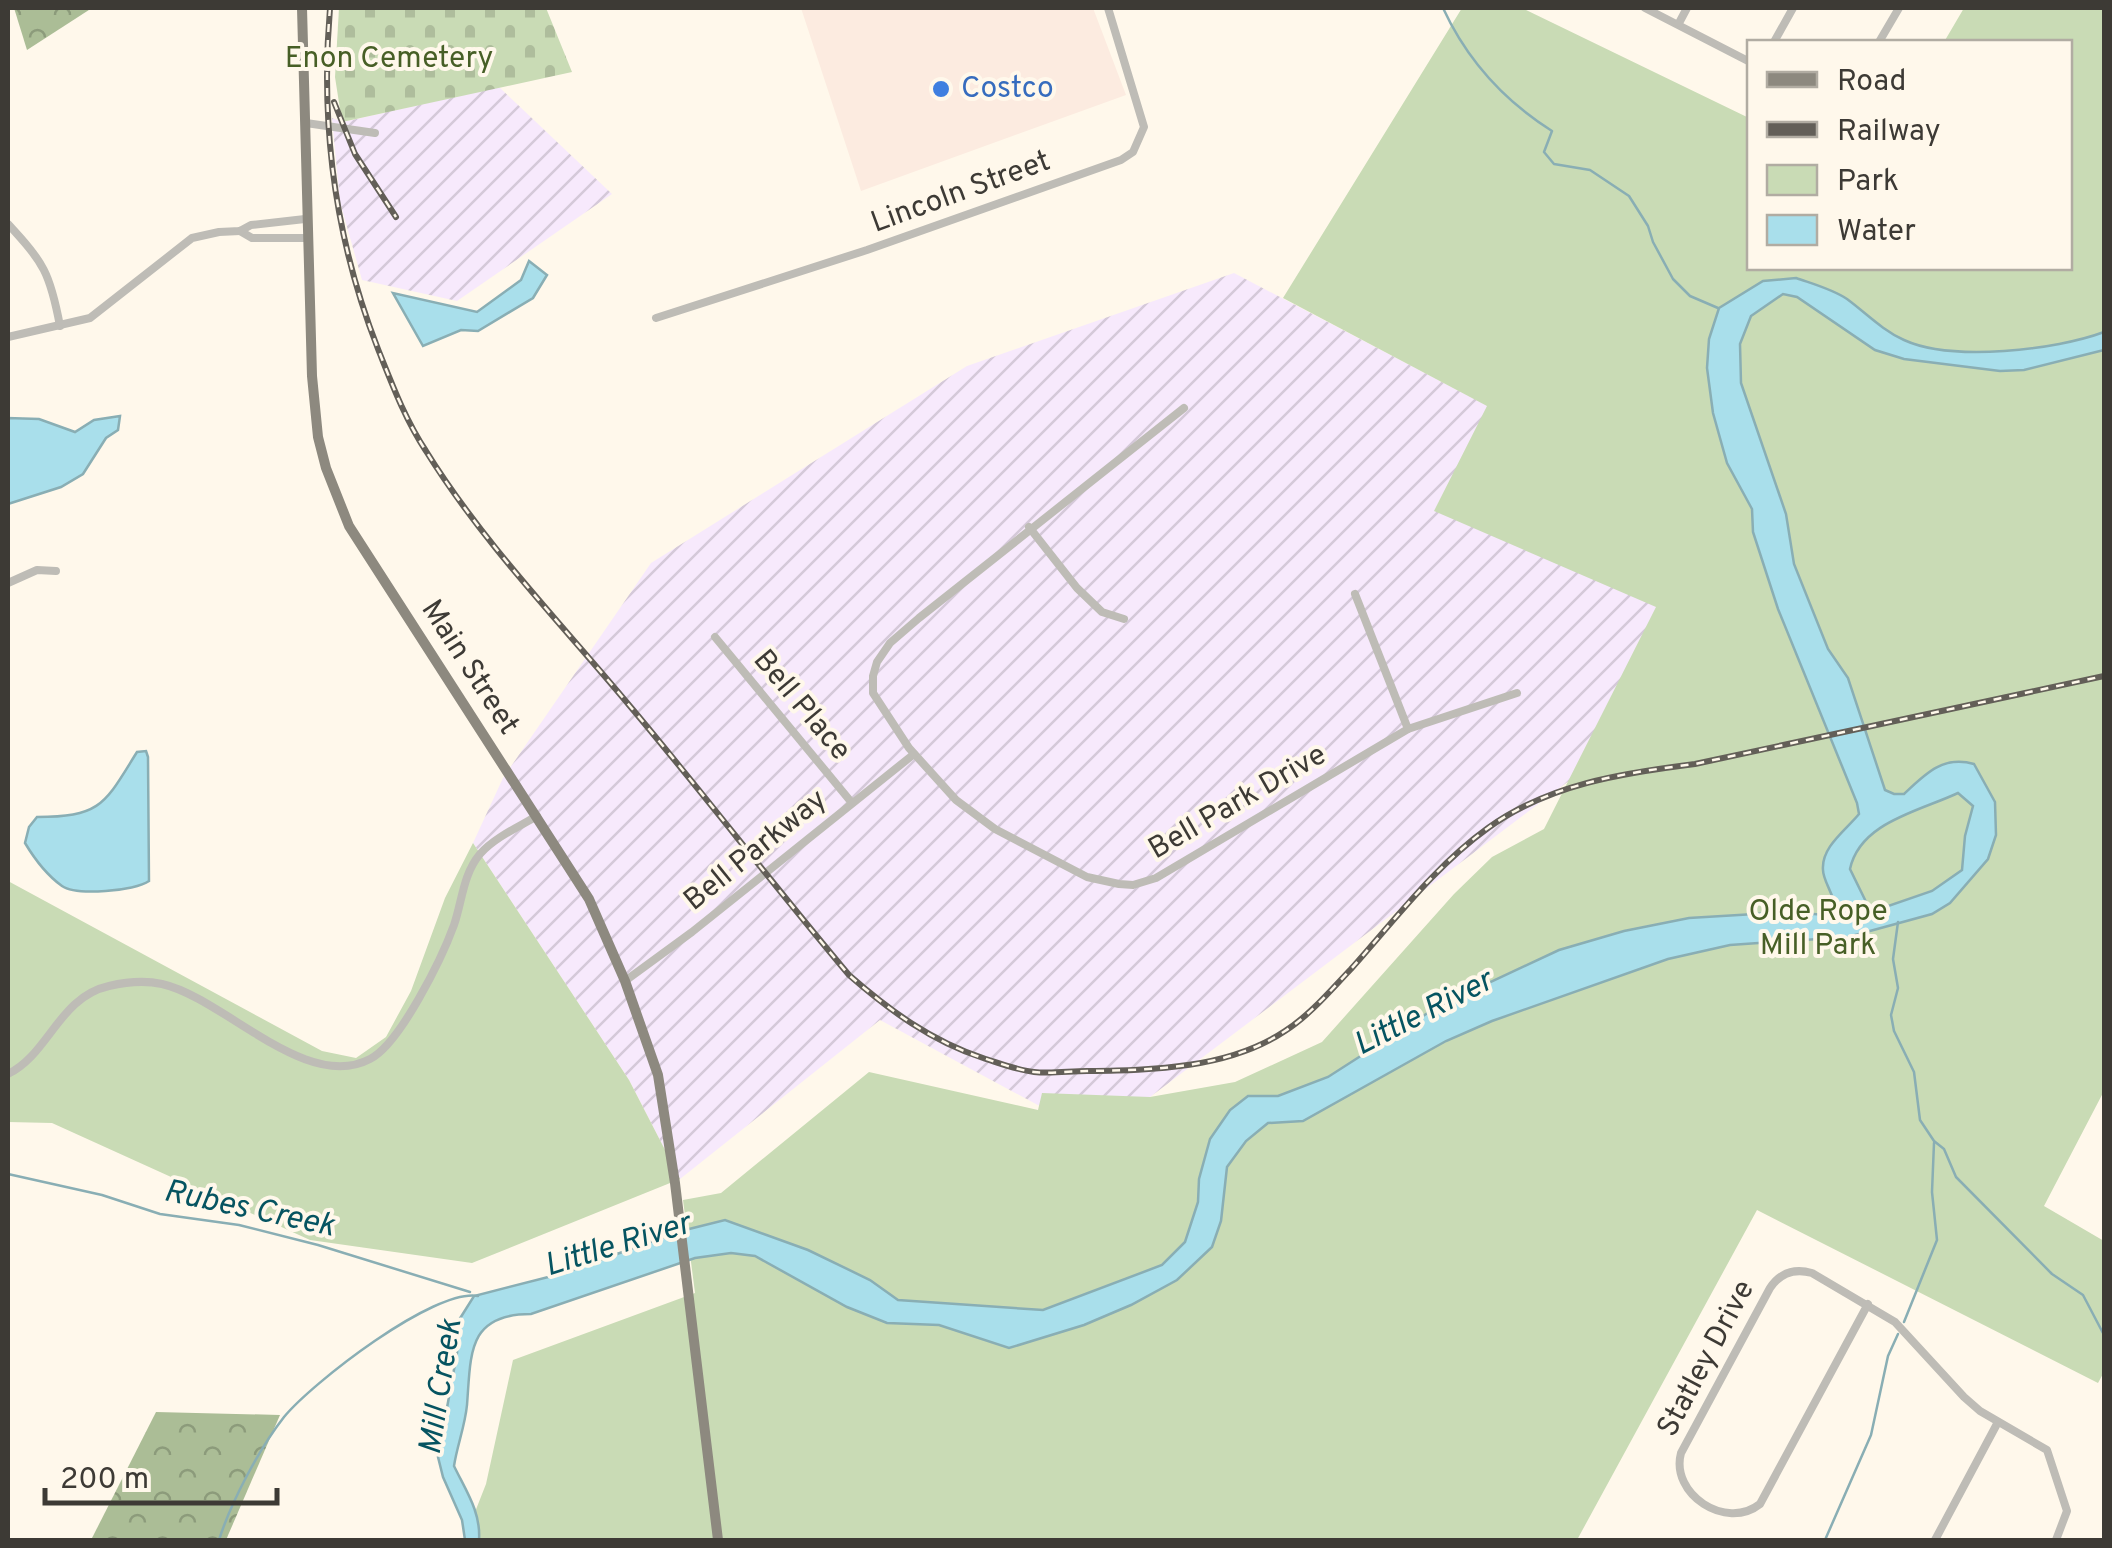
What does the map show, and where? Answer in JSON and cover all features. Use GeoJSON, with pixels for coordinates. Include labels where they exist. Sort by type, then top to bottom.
{"type":"FeatureCollection","features":[{"type":"Feature","properties":{"kind":"main road","name":"Main Street"},"geometry":{"type":"LineString","coordinates":[[302,8],[305,219],[318,437],[339,504],[359,545],[589,899],[625,981],[658,1075],[675,1182],[718,1540]]}},
{"type":"Feature","properties":{"kind":"street","name":"Lincoln Street"},"geometry":{"type":"LineString","coordinates":[[656,318],[867,250],[1121,160],[1133,152],[1144,128],[1108,8]]}},
{"type":"Feature","properties":{"kind":"street"},"geometry":{"type":"LineString","coordinates":[[1644,8],[1747,60]]}},
{"type":"Feature","properties":{"kind":"street"},"geometry":{"type":"LineString","coordinates":[[1679,23],[1687,8]]}},
{"type":"Feature","properties":{"kind":"street"},"geometry":{"type":"LineString","coordinates":[[1775,40],[1793,8]]}},
{"type":"Feature","properties":{"kind":"street"},"geometry":{"type":"LineString","coordinates":[[1880,40],[1899,8]]}},
{"type":"Feature","properties":{"kind":"street"},"geometry":{"type":"LineString","coordinates":[[306,123],[376,133]]}},
{"type":"Feature","properties":{"kind":"street"},"geometry":{"type":"LineString","coordinates":[[8,338],[98,313],[192,238],[240,231],[251,225],[305,219]]}},
{"type":"Feature","properties":{"kind":"street"},"geometry":{"type":"LineString","coordinates":[[8,224],[48,273],[60,326]]}},
{"type":"Feature","properties":{"kind":"street"},"geometry":{"type":"LineString","coordinates":[[240,231],[252,238],[306,238]]}},
{"type":"Feature","properties":{"kind":"street","name":"Bell Park Drive"},"geometry":{"type":"LineString","coordinates":[[1184,408],[1029,527],[890,642],[876,662],[874,693],[914,754],[956,800],[995,829],[1087,877],[1133,885],[1156,878],[1260,820],[1408,729],[1517,693]]}},
{"type":"Feature","properties":{"kind":"street"},"geometry":{"type":"LineString","coordinates":[[1029,527],[1077,588],[1102,612],[1124,619]]}},
{"type":"Feature","properties":{"kind":"street"},"geometry":{"type":"LineString","coordinates":[[8,584],[37,570],[56,571]]}},
{"type":"Feature","properties":{"kind":"street"},"geometry":{"type":"LineString","coordinates":[[1354,594],[1408,729]]}},
{"type":"Feature","properties":{"kind":"street","name":"Bell Place"},"geometry":{"type":"LineString","coordinates":[[715,638],[852,802]]}},
{"type":"Feature","properties":{"kind":"street","name":"Bell Parkway"},"geometry":{"type":"LineString","coordinates":[[625,981],[914,754]]}},
{"type":"Feature","properties":{"kind":"street"},"geometry":{"type":"LineString","coordinates":[[8,1074],[21,1068],[80,999],[104,987],[135,982],[180,989],[312,1062],[340,1067],[369,1060],[392,1042],[441,954],[456,920],[466,881],[480,854],[537,816]]}},
{"type":"Feature","properties":{"kind":"street","name":"Statley Drive"},"geometry":{"type":"LineString","coordinates":[[1868,1304],[1760,1504],[1744,1514],[1732,1515],[1684,1488],[1678,1475],[1681,1453],[1776,1280],[1793,1272],[1812,1272],[1868,1304],[1895,1322],[1964,1397],[1998,1422],[2040,1444],[2052,1459],[2067,1511],[2056,1540]]}},
{"type":"Feature","properties":{"kind":"street"},"geometry":{"type":"LineString","coordinates":[[1934,1540],[1998,1422]]}},
{"type":"Feature","properties":{"kind":"shaded area"},"geometry":{"type":"Polygon","coordinates":[[[801,8],[1093,8],[1126,95],[861,191],[801,8]]]}},
{"type":"Feature","properties":{"kind":"shaded area"},"geometry":{"type":"Polygon","coordinates":[[[499,87],[612,194],[457,301],[362,280],[340,202],[332,118],[343,122],[499,87]]]}},
{"type":"Feature","properties":{"kind":"shaded area"},"geometry":{"type":"Polygon","coordinates":[[[1234,273],[1566,447],[1674,616],[1594,762],[1097,1137],[880,1020],[680,1179],[629,1080],[473,843],[503,778],[651,563],[967,366],[1234,273]]]}},
{"type":"Feature","properties":{"kind":"green space"},"geometry":{"type":"Polygon","coordinates":[[[14,8],[92,8],[27,50],[14,8]]]}},
{"type":"Feature","properties":{"kind":"green space","name":"Enon Cemetery"},"geometry":{"type":"Polygon","coordinates":[[[339,8],[546,8],[572,72],[342,122],[335,77],[339,8]]]}},
{"type":"Feature","properties":{"kind":"green space","name":"Olde Rope Mill Park"},"geometry":{"type":"Polygon","coordinates":[[[1462,8],[1522,8],[1747,117],[1747,270],[2072,270],[2072,40],[1945,40],[1964,8],[2104,8],[2104,1091],[2044,1206],[2104,1241],[2104,1372],[2098,1383],[1757,1210],[1577,1540],[464,1540],[486,1484],[513,1360],[695,1293],[683,1200],[721,1193],[869,1072],[1038,1110],[1042,1093],[1150,1097],[1235,1082],[1322,1042],[1492,857],[1544,829],[1656,607],[1434,511],[1487,406],[1283,298],[1462,8]]]}},
{"type":"Feature","properties":{"kind":"green space"},"geometry":{"type":"Polygon","coordinates":[[[473,843],[629,1080],[680,1179],[472,1263],[310,1240],[52,1123],[8,1122],[8,881],[322,1051],[356,1058],[386,1037],[411,991],[445,898],[473,843]]]}},
{"type":"Feature","properties":{"kind":"green space"},"geometry":{"type":"Polygon","coordinates":[[[156,1412],[280,1415],[226,1540],[91,1540],[156,1412]]]}},
{"type":"Feature","properties":{"kind":"water"},"geometry":{"type":"Polygon","coordinates":[[[529,261],[547,275],[533,298],[478,331],[461,330],[423,346],[393,293],[477,312],[521,280],[529,261]]]}},
{"type":"Feature","properties":{"kind":"water"},"geometry":{"type":"Polygon","coordinates":[[[1796,278],[1822,287],[1847,299],[1904,340],[1949,351],[2032,348],[2104,332],[2104,350],[2024,370],[2000,371],[1904,359],[1875,350],[1797,297],[1783,294],[1751,316],[1740,344],[1741,383],[1786,514],[1794,564],[1828,649],[1848,678],[1885,790],[1904,794],[1935,768],[1963,762],[1974,764],[1995,802],[1996,835],[1988,859],[1950,903],[1932,914],[1848,937],[1730,945],[1668,959],[1446,1041],[1303,1121],[1268,1123],[1246,1141],[1227,1167],[1221,1221],[1212,1247],[1177,1280],[1084,1325],[1009,1348],[939,1325],[887,1323],[847,1307],[755,1256],[731,1253],[695,1258],[531,1314],[495,1321],[476,1340],[472,1354],[466,1413],[454,1466],[478,1520],[479,1540],[465,1540],[462,1520],[438,1457],[457,1353],[459,1320],[474,1296],[564,1273],[681,1231],[725,1220],[808,1250],[870,1280],[898,1300],[1043,1310],[1162,1265],[1185,1242],[1198,1202],[1199,1179],[1210,1139],[1230,1110],[1248,1096],[1278,1096],[1328,1077],[1437,1007],[1559,950],[1689,918],[1788,912],[1826,915],[1836,910],[1823,874],[1823,862],[1830,846],[1859,814],[1857,803],[1778,609],[1753,532],[1752,509],[1727,463],[1713,413],[1707,368],[1709,339],[1719,308],[1763,281],[1796,278]],[[1958,793],[1894,820],[1866,840],[1850,869],[1871,912],[1932,891],[1962,870],[1973,806],[1958,793]]]}},
{"type":"Feature","properties":{"kind":"water"},"geometry":{"type":"Polygon","coordinates":[[[120,416],[118,430],[106,438],[83,474],[61,487],[8,504],[8,418],[39,419],[75,432],[94,420],[120,416]]]}},
{"type":"Feature","properties":{"kind":"water"},"geometry":{"type":"Polygon","coordinates":[[[146,751],[149,881],[105,891],[62,886],[25,843],[29,827],[37,817],[76,814],[99,804],[137,752],[146,751]]]}},
{"type":"Feature","properties":{"kind":"waterway"},"geometry":{"type":"LineString","coordinates":[[1443,8],[1463,45],[1488,77],[1552,131],[1544,152],[1554,164],[1590,170],[1629,196],[1673,279],[1690,296],[1718,308]]}},
{"type":"Feature","properties":{"kind":"waterway"},"geometry":{"type":"LineString","coordinates":[[1898,922],[1893,959],[1898,988],[1891,1015],[1894,1031],[1914,1072],[1920,1120],[1944,1149],[1956,1177],[2052,1274],[2083,1295],[2104,1335]]}},
{"type":"Feature","properties":{"kind":"waterway"},"geometry":{"type":"LineString","coordinates":[[1904,1322],[1937,1240],[1932,1192],[1934,1143]]}},
{"type":"Feature","properties":{"kind":"waterway","name":"Rubes Creek"},"geometry":{"type":"LineString","coordinates":[[8,1174],[102,1195],[160,1214],[239,1225],[318,1245],[470,1292]]}},
{"type":"Feature","properties":{"kind":"waterway","name":"Little River"},"geometry":{"type":"LineString","coordinates":[[219,1540],[256,1460],[284,1417],[299,1402],[346,1362],[405,1322],[458,1298],[478,1296]]}},
{"type":"Feature","properties":{"kind":"waterway"},"geometry":{"type":"LineString","coordinates":[[1825,1540],[1871,1435],[1888,1356],[1898,1334]]}},
{"type":"Feature","properties":{"kind":"railway"},"geometry":{"type":"LineString","coordinates":[[330,8],[329,138],[341,224],[363,308],[418,439],[497,550],[849,975],[911,1023],[964,1051],[1015,1068],[1047,1073],[1163,1068],[1239,1053],[1263,1044],[1303,1018],[1450,859],[1488,828],[1536,801],[1614,777],[1695,764],[2104,676]]}},
{"type":"Feature","properties":{"kind":"railway"},"geometry":{"type":"LineString","coordinates":[[334,102],[355,154],[396,217]]}},
{"type":"Feature","properties":{"kind":"place","name":"Costco"},"geometry":{"type":"Point","coordinates":[941,89]}},
{"type":"Feature","properties":{"kind":"water label","name":"Mill Creek"},"geometry":{"type":"Point","coordinates":[442,1387]}}]}
